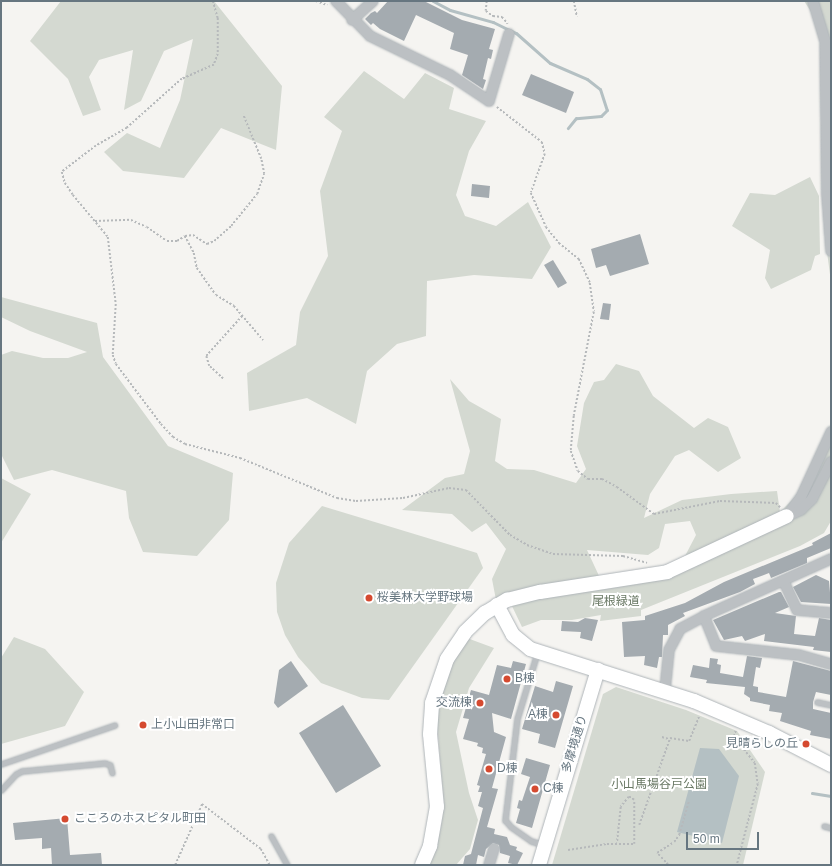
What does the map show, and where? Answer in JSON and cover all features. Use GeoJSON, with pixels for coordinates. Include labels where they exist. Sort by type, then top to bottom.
{"type":"FeatureCollection","features":[{"type":"Feature","properties":{"kind":"street"},"geometry":{"type":"LineString","coordinates":[[336,1],[352,20],[370,36],[450,75],[489,101],[509,34]]}},
{"type":"Feature","properties":{"kind":"street"},"geometry":{"type":"LineString","coordinates":[[352,20],[373,1]]}},
{"type":"Feature","properties":{"kind":"street"},"geometry":{"type":"LineString","coordinates":[[813,1],[825,41],[829,102],[831,251]]}},
{"type":"Feature","properties":{"kind":"street"},"geometry":{"type":"LineString","coordinates":[[787,516],[801,497],[831,432]]}},
{"type":"Feature","properties":{"kind":"street"},"geometry":{"type":"LineString","coordinates":[[422,865],[433,831],[437,807],[430,724],[436,689],[456,642],[473,624],[497,605],[528,594],[659,574],[683,566],[808,505],[829,466],[817,463]]}},
{"type":"Feature","properties":{"kind":"street"},"geometry":{"type":"LineString","coordinates":[[665,690],[669,650],[673,639],[684,626],[784,582],[831,559]]}},
{"type":"Feature","properties":{"kind":"street"},"geometry":{"type":"LineString","coordinates":[[784,582],[797,610],[831,613]]}},
{"type":"Feature","properties":{"kind":"street"},"geometry":{"type":"LineString","coordinates":[[497,605],[513,635],[523,644],[538,651],[665,690],[768,733],[831,765]]}},
{"type":"Feature","properties":{"kind":"street"},"geometry":{"type":"LineString","coordinates":[[704,616],[716,646],[799,655],[831,664]]}},
{"type":"Feature","properties":{"kind":"street","name":"多摩境通り"},"geometry":{"type":"LineString","coordinates":[[539,865],[598,670]]}},
{"type":"Feature","properties":{"kind":"street"},"geometry":{"type":"LineString","coordinates":[[493,864],[494,849]]}},
{"type":"Feature","properties":{"kind":"lane"},"geometry":{"type":"LineString","coordinates":[[538,651],[517,719],[505,820],[511,827],[531,841],[545,845]]}},
{"type":"Feature","properties":{"kind":"lane"},"geometry":{"type":"LineString","coordinates":[[818,702],[831,705]]}},
{"type":"Feature","properties":{"kind":"lane"},"geometry":{"type":"LineString","coordinates":[[1,764],[115,725]]}},
{"type":"Feature","properties":{"kind":"lane"},"geometry":{"type":"LineString","coordinates":[[1,790],[16,774],[22,771],[105,763],[110,765],[112,773]]}},
{"type":"Feature","properties":{"kind":"lane"},"geometry":{"type":"LineString","coordinates":[[824,826],[831,828]]}},
{"type":"Feature","properties":{"kind":"lane"},"geometry":{"type":"LineString","coordinates":[[271,836],[287,865]]}},
{"type":"Feature","properties":{"kind":"path"},"geometry":{"type":"LineString","coordinates":[[213,1],[218,18],[218,54],[214,65],[182,79],[164,92],[127,128],[96,146],[62,172],[65,183],[73,195],[108,237],[111,251],[116,304],[113,355],[116,364],[172,437],[185,444],[240,458],[337,498],[356,501],[403,498],[449,488],[466,490],[510,535],[526,545],[553,554],[624,556],[653,564],[659,574]]}},
{"type":"Feature","properties":{"kind":"path"},"geometry":{"type":"LineString","coordinates":[[487,1],[486,11],[493,16],[502,17],[508,23],[509,34]]}},
{"type":"Feature","properties":{"kind":"path"},"geometry":{"type":"LineString","coordinates":[[574,1],[577,17]]}},
{"type":"Feature","properties":{"kind":"path"},"geometry":{"type":"LineString","coordinates":[[489,101],[542,142],[545,154],[532,193],[546,227],[559,242],[578,259],[590,283],[594,312],[574,416],[571,451],[578,471],[588,479],[602,479],[617,487],[654,514],[720,501],[749,501],[776,503],[787,516]]}},
{"type":"Feature","properties":{"kind":"path"},"geometry":{"type":"LineString","coordinates":[[95,221],[113,218],[131,220],[147,227],[167,241],[177,241],[184,236],[193,236],[207,244],[214,241],[232,226],[259,189],[264,174],[261,159],[243,115]]}},
{"type":"Feature","properties":{"kind":"path"},"geometry":{"type":"LineString","coordinates":[[184,236],[194,253],[197,268],[216,295],[234,306],[263,340]]}},
{"type":"Feature","properties":{"kind":"path"},"geometry":{"type":"LineString","coordinates":[[223,378],[209,366],[206,356],[242,316]]}},
{"type":"Feature","properties":{"kind":"path"},"geometry":{"type":"LineString","coordinates":[[639,826],[669,740],[672,737],[689,741],[701,713]]}},
{"type":"Feature","properties":{"kind":"path"},"geometry":{"type":"LineString","coordinates":[[662,737],[669,740]]}},
{"type":"Feature","properties":{"kind":"path"},"geometry":{"type":"LineString","coordinates":[[734,737],[755,763],[758,775],[758,784],[737,865]]}},
{"type":"Feature","properties":{"kind":"path"},"geometry":{"type":"LineString","coordinates":[[568,850],[617,843],[634,844],[634,800],[629,797],[621,807],[617,843]]}},
{"type":"Feature","properties":{"kind":"path"},"geometry":{"type":"LineString","coordinates":[[668,865],[657,853],[674,842],[679,835],[689,801]]}},
{"type":"Feature","properties":{"kind":"path"},"geometry":{"type":"LineString","coordinates":[[175,865],[202,804],[261,849],[270,865]]}},
{"type":"Feature","properties":{"kind":"green space"},"geometry":{"type":"Polygon","coordinates":[[[61,1],[214,1],[282,86],[276,150],[221,128],[184,178],[123,171],[104,152],[127,133],[160,148],[180,100],[193,39],[164,51],[141,101],[124,110],[133,50],[99,60],[89,77],[101,110],[83,116],[68,79],[30,41],[61,1]]]}},
{"type":"Feature","properties":{"kind":"green space"},"geometry":{"type":"Polygon","coordinates":[[[804,1],[831,1],[831,282],[827,252],[823,56],[818,22],[804,1]]]}},
{"type":"Feature","properties":{"kind":"green space"},"geometry":{"type":"Polygon","coordinates":[[[364,71],[404,99],[425,73],[454,88],[449,109],[486,121],[469,151],[456,195],[465,216],[496,226],[528,202],[551,247],[532,279],[474,275],[427,281],[426,336],[397,344],[367,371],[356,424],[307,398],[249,411],[247,373],[296,345],[300,312],[328,256],[320,191],[342,131],[324,117],[364,71]]]}},
{"type":"Feature","properties":{"kind":"green space"},"geometry":{"type":"Polygon","coordinates":[[[810,177],[819,196],[820,254],[815,256],[811,270],[771,289],[765,278],[770,250],[732,226],[750,193],[775,195],[810,177]]]}},
{"type":"Feature","properties":{"kind":"green space"},"geometry":{"type":"Polygon","coordinates":[[[1,297],[97,323],[103,357],[168,446],[233,473],[229,520],[197,556],[143,552],[129,518],[126,491],[52,470],[14,480],[1,454],[1,355],[12,351],[43,358],[68,358],[87,352],[30,331],[1,317],[1,297]]]}},
{"type":"Feature","properties":{"kind":"green space","name":"尾根緑道"},"geometry":{"type":"Polygon","coordinates":[[[616,364],[639,371],[653,396],[694,428],[708,418],[728,427],[741,458],[718,472],[689,450],[675,456],[650,494],[644,518],[682,500],[731,494],[777,491],[780,512],[796,496],[831,424],[831,521],[824,533],[800,546],[641,610],[641,616],[600,621],[601,615],[572,620],[541,620],[522,627],[511,604],[650,572],[685,556],[696,535],[690,521],[665,524],[659,548],[648,555],[587,550],[600,578],[496,600],[492,579],[506,549],[486,523],[472,532],[452,514],[402,510],[445,478],[464,474],[470,451],[450,379],[469,401],[501,419],[495,461],[507,469],[534,470],[576,483],[586,469],[577,446],[584,403],[594,382],[604,380],[616,364]]]}},
{"type":"Feature","properties":{"kind":"green space"},"geometry":{"type":"Polygon","coordinates":[[[1,478],[31,494],[1,543],[1,478]]]}},
{"type":"Feature","properties":{"kind":"green space","name":"桜美林大学野球場"},"geometry":{"type":"Polygon","coordinates":[[[322,506],[477,553],[483,568],[389,700],[362,698],[321,683],[298,657],[285,635],[277,612],[276,583],[289,543],[322,506]]]}},
{"type":"Feature","properties":{"kind":"green space"},"geometry":{"type":"Polygon","coordinates":[[[14,637],[45,649],[84,692],[65,726],[1,744],[1,658],[14,637]]]}},
{"type":"Feature","properties":{"kind":"green space"},"geometry":{"type":"Polygon","coordinates":[[[467,638],[494,648],[469,688],[456,732],[469,793],[478,820],[470,849],[456,865],[429,865],[440,832],[444,806],[436,712],[444,677],[467,638]]]}},
{"type":"Feature","properties":{"kind":"green space","name":"小山馬場谷戸公園"},"geometry":{"type":"Polygon","coordinates":[[[616,687],[686,710],[737,731],[765,772],[743,865],[552,865],[603,694],[616,687]]]}},
{"type":"Feature","properties":{"kind":"shaded area"},"geometry":{"type":"Polygon","coordinates":[[[700,748],[719,749],[739,776],[722,843],[677,832],[700,748]]]}},
{"type":"Feature","properties":{"kind":"building"},"geometry":{"type":"Polygon","coordinates":[[[388,1],[424,1],[462,20],[495,29],[489,49],[493,50],[491,59],[488,58],[483,79],[486,80],[483,89],[462,75],[468,55],[450,49],[454,33],[416,15],[404,41],[380,29],[373,23],[371,25],[365,19],[375,11],[377,13],[388,1]]]}},
{"type":"Feature","properties":{"kind":"building"},"geometry":{"type":"Polygon","coordinates":[[[531,74],[574,92],[566,113],[522,95],[531,74]]]}},
{"type":"Feature","properties":{"kind":"building"},"geometry":{"type":"Polygon","coordinates":[[[472,184],[490,186],[489,198],[471,196],[472,184]]]}},
{"type":"Feature","properties":{"kind":"building"},"geometry":{"type":"Polygon","coordinates":[[[640,234],[649,264],[610,276],[606,265],[596,268],[591,249],[640,234]]]}},
{"type":"Feature","properties":{"kind":"building"},"geometry":{"type":"Polygon","coordinates":[[[553,260],[567,283],[558,288],[544,265],[553,260]]]}},
{"type":"Feature","properties":{"kind":"building"},"geometry":{"type":"Polygon","coordinates":[[[603,303],[611,304],[609,320],[600,319],[603,303]]]}},
{"type":"Feature","properties":{"kind":"building"},"geometry":{"type":"Polygon","coordinates":[[[831,533],[831,548],[807,558],[807,563],[771,578],[769,573],[753,579],[755,584],[740,592],[683,613],[685,616],[668,625],[668,635],[663,635],[662,657],[659,657],[657,668],[644,665],[645,656],[624,657],[622,622],[645,620],[645,616],[685,603],[724,582],[813,545],[812,543],[831,533]]]}},
{"type":"Feature","properties":{"kind":"building"},"geometry":{"type":"Polygon","coordinates":[[[816,575],[829,581],[831,604],[801,602],[793,587],[816,575]]]}},
{"type":"Feature","properties":{"kind":"building"},"geometry":{"type":"Polygon","coordinates":[[[781,592],[789,607],[775,613],[796,616],[794,634],[815,636],[819,618],[831,620],[831,652],[813,650],[814,647],[764,641],[765,634],[745,641],[742,636],[724,640],[713,620],[781,592]]]}},
{"type":"Feature","properties":{"kind":"building"},"geometry":{"type":"Polygon","coordinates":[[[585,618],[598,620],[592,641],[580,638],[581,632],[561,631],[562,621],[578,622],[585,618]]]}},
{"type":"Feature","properties":{"kind":"building"},"geometry":{"type":"Polygon","coordinates":[[[747,656],[762,658],[760,668],[756,667],[753,686],[758,687],[758,692],[786,697],[793,661],[831,671],[831,695],[816,692],[813,702],[813,709],[831,713],[831,739],[810,735],[811,731],[780,721],[782,713],[769,711],[770,705],[750,701],[750,698],[744,694],[745,687],[706,683],[707,680],[690,677],[693,665],[709,668],[710,658],[718,659],[717,664],[721,665],[720,673],[743,677],[747,656]]]}},
{"type":"Feature","properties":{"kind":"building"},"geometry":{"type":"Polygon","coordinates":[[[291,661],[308,686],[278,708],[274,703],[279,670],[291,661]]]}},
{"type":"Feature","properties":{"kind":"building"},"geometry":{"type":"Polygon","coordinates":[[[513,661],[526,664],[511,719],[492,713],[494,732],[506,737],[492,788],[498,789],[487,827],[495,829],[494,834],[507,837],[510,845],[517,847],[516,850],[523,853],[517,865],[508,863],[510,856],[500,853],[499,845],[493,843],[486,849],[484,857],[478,855],[476,865],[463,865],[465,856],[471,854],[483,808],[478,806],[482,792],[478,792],[480,786],[477,785],[486,754],[482,753],[483,748],[477,746],[478,743],[463,739],[469,719],[463,718],[471,690],[489,695],[497,665],[511,668],[513,661]]]}},
{"type":"Feature","properties":{"kind":"building"},"geometry":{"type":"Polygon","coordinates":[[[556,681],[573,686],[555,748],[538,743],[540,734],[522,729],[535,686],[553,692],[556,681]]]}},
{"type":"Feature","properties":{"kind":"building"},"geometry":{"type":"Polygon","coordinates":[[[343,705],[381,766],[336,793],[299,733],[343,705]]]}},
{"type":"Feature","properties":{"kind":"building","name":"C棟"},"geometry":{"type":"Polygon","coordinates":[[[526,758],[550,765],[532,828],[516,823],[520,809],[517,808],[519,800],[522,801],[530,777],[521,774],[526,758]]]}},
{"type":"Feature","properties":{"kind":"building"},"geometry":{"type":"Polygon","coordinates":[[[67,818],[70,855],[101,853],[102,865],[52,865],[51,848],[42,849],[42,838],[15,840],[13,823],[67,818]]]}},
{"type":"Feature","properties":{"kind":"waterway"},"geometry":{"type":"LineString","coordinates":[[433,1],[450,10],[493,22],[516,33],[550,63],[587,79],[600,89],[607,110],[601,116],[576,118],[568,128]]}},
{"type":"Feature","properties":{"kind":"waterway"},"geometry":{"type":"LineString","coordinates":[[812,793],[831,796]]}},
{"type":"Feature","properties":{"kind":"place","name":"桜美林大学野球場"},"geometry":{"type":"Point","coordinates":[369,598]}},
{"type":"Feature","properties":{"kind":"place","name":"B棟"},"geometry":{"type":"Point","coordinates":[507,679]}},
{"type":"Feature","properties":{"kind":"place","name":"交流棟"},"geometry":{"type":"Point","coordinates":[480,703]}},
{"type":"Feature","properties":{"kind":"place","name":"A棟"},"geometry":{"type":"Point","coordinates":[556,715]}},
{"type":"Feature","properties":{"kind":"place","name":"上小山田非常口"},"geometry":{"type":"Point","coordinates":[143,725]}},
{"type":"Feature","properties":{"kind":"place","name":"見晴らしの丘"},"geometry":{"type":"Point","coordinates":[806,744]}},
{"type":"Feature","properties":{"kind":"place","name":"D棟"},"geometry":{"type":"Point","coordinates":[489,769]}},
{"type":"Feature","properties":{"kind":"place","name":"C棟"},"geometry":{"type":"Point","coordinates":[535,789]}},
{"type":"Feature","properties":{"kind":"place","name":"こころのホスピタル町田"},"geometry":{"type":"Point","coordinates":[65,819]}}]}
